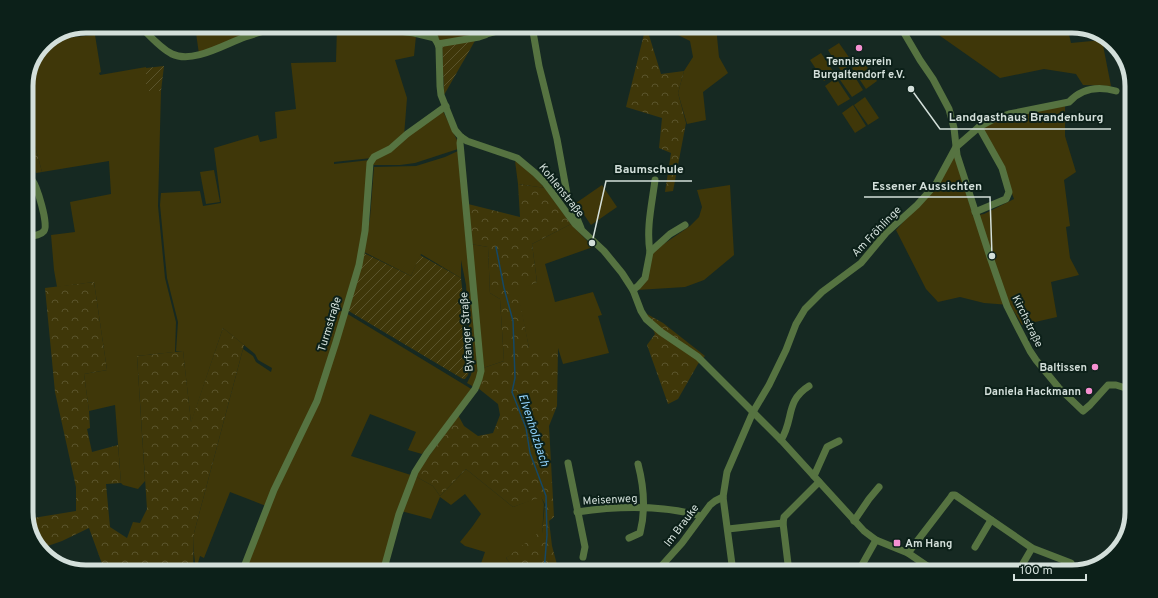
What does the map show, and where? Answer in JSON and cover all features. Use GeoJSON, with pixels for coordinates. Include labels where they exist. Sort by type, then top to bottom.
{"type":"FeatureCollection","features":[{"type":"Feature","properties":{"kind":"street"},"geometry":{"type":"LineString","coordinates":[[147,33],[164,49],[172,54],[184,57],[207,52],[259,33]]}},
{"type":"Feature","properties":{"kind":"street"},"geometry":{"type":"LineString","coordinates":[[414,33],[437,41],[479,37],[492,33]]}},
{"type":"Feature","properties":{"kind":"street"},"geometry":{"type":"LineString","coordinates":[[432,33],[437,41],[440,90],[455,130],[461,137]]}},
{"type":"Feature","properties":{"kind":"street","name":"Kohlenstraße"},"geometry":{"type":"LineString","coordinates":[[533,33],[539,66],[557,140],[567,194],[582,230]]}},
{"type":"Feature","properties":{"kind":"street","name":"Kirchstraße"},"geometry":{"type":"LineString","coordinates":[[904,33],[933,79],[949,109],[954,128],[957,154],[975,212],[1002,292],[1030,351],[1059,388],[1083,411],[1108,384],[1125,388]]}},
{"type":"Feature","properties":{"kind":"street","name":"Am Fröhlinge"},"geometry":{"type":"LineString","coordinates":[[723,496],[730,467],[753,412],[769,385],[804,309],[822,292],[861,262],[886,233],[927,194],[939,180],[956,147],[979,127],[996,118],[1069,102],[1082,90],[1109,89],[1116,91]]}},
{"type":"Feature","properties":{"kind":"street","name":"Turmstraße"},"geometry":{"type":"LineString","coordinates":[[245,565],[274,490],[317,400],[336,342],[359,265],[365,231],[370,163],[374,157],[390,149],[407,134],[446,106]]}},
{"type":"Feature","properties":{"kind":"street"},"geometry":{"type":"LineString","coordinates":[[975,212],[1006,199],[1009,192],[1002,168],[979,127]]}},
{"type":"Feature","properties":{"kind":"street","name":"Kohlenstraße"},"geometry":{"type":"LineString","coordinates":[[461,137],[512,156],[521,161],[540,178],[570,218],[614,262],[633,290],[641,311],[646,319],[661,332],[698,357],[781,440],[864,531],[876,540],[908,553],[926,565]]}},
{"type":"Feature","properties":{"kind":"street","name":"Byfanger Straße"},"geometry":{"type":"LineString","coordinates":[[385,565],[399,514],[414,472],[426,453],[475,389],[480,375],[469,232],[460,143],[461,137]]}},
{"type":"Feature","properties":{"kind":"street"},"geometry":{"type":"LineString","coordinates":[[633,290],[645,278],[650,252],[650,224],[655,180]]}},
{"type":"Feature","properties":{"kind":"street"},"geometry":{"type":"LineString","coordinates":[[33,182],[46,226],[45,230],[41,233],[33,235]]}},
{"type":"Feature","properties":{"kind":"street"},"geometry":{"type":"LineString","coordinates":[[650,252],[670,234],[685,225]]}},
{"type":"Feature","properties":{"kind":"street"},"geometry":{"type":"LineString","coordinates":[[781,440],[786,430],[788,417],[796,397],[800,391],[808,386]]}},
{"type":"Feature","properties":{"kind":"street"},"geometry":{"type":"LineString","coordinates":[[728,529],[784,520],[817,479],[827,447],[839,441]]}},
{"type":"Feature","properties":{"kind":"street","name":"Meisenweg"},"geometry":{"type":"LineString","coordinates":[[568,463],[585,547],[584,557]]}},
{"type":"Feature","properties":{"kind":"street","name":"Meisenweg"},"geometry":{"type":"LineString","coordinates":[[629,538],[640,533],[643,523],[643,486],[638,464]]}},
{"type":"Feature","properties":{"kind":"street"},"geometry":{"type":"LineString","coordinates":[[854,521],[869,499],[879,488]]}},
{"type":"Feature","properties":{"kind":"street"},"geometry":{"type":"LineString","coordinates":[[908,553],[952,495],[957,496],[1032,548],[1071,563]]}},
{"type":"Feature","properties":{"kind":"street"},"geometry":{"type":"LineString","coordinates":[[723,496],[732,565]]}},
{"type":"Feature","properties":{"kind":"street","name":"Im Brauke"},"geometry":{"type":"LineString","coordinates":[[664,565],[701,516],[715,501],[723,496]]}},
{"type":"Feature","properties":{"kind":"street","name":"Meisenweg"},"geometry":{"type":"LineString","coordinates":[[578,512],[612,508],[644,508],[683,512],[701,516]]}},
{"type":"Feature","properties":{"kind":"street"},"geometry":{"type":"LineString","coordinates":[[784,520],[787,565]]}},
{"type":"Feature","properties":{"kind":"street"},"geometry":{"type":"LineString","coordinates":[[975,547],[990,520]]}},
{"type":"Feature","properties":{"kind":"street"},"geometry":{"type":"LineString","coordinates":[[862,565],[876,540]]}},
{"type":"Feature","properties":{"kind":"street"},"geometry":{"type":"LineString","coordinates":[[1022,565],[1032,548]]}},
{"type":"Feature","properties":{"kind":"green space"},"geometry":{"type":"Polygon","coordinates":[[[196,33],[240,33],[241,35],[199,54],[196,33]]]}},
{"type":"Feature","properties":{"kind":"green space"},"geometry":{"type":"Polygon","coordinates":[[[337,33],[397,33],[416,36],[414,56],[395,60],[407,98],[404,136],[372,158],[334,162],[334,164],[370,160],[361,250],[319,392],[266,506],[230,492],[204,558],[200,556],[197,565],[195,565],[194,533],[243,349],[253,356],[256,362],[271,372],[272,368],[258,360],[255,354],[223,328],[191,423],[183,351],[176,351],[178,322],[167,278],[160,205],[161,193],[200,191],[203,206],[221,203],[214,148],[258,135],[260,142],[277,138],[275,112],[296,109],[291,63],[336,62],[337,33]]]}},
{"type":"Feature","properties":{"kind":"green space"},"geometry":{"type":"Polygon","coordinates":[[[434,33],[484,33],[450,40],[439,40],[434,33]]]}},
{"type":"Feature","properties":{"kind":"green space"},"geometry":{"type":"Polygon","coordinates":[[[648,33],[661,74],[684,71],[678,93],[686,123],[673,191],[665,192],[671,153],[659,148],[662,118],[626,107],[644,34],[648,33]]]}},
{"type":"Feature","properties":{"kind":"green space"},"geometry":{"type":"Polygon","coordinates":[[[674,33],[717,33],[719,57],[728,73],[703,92],[706,120],[687,124],[678,93],[684,71],[693,57],[690,41],[674,33]]]}},
{"type":"Feature","properties":{"kind":"green space"},"geometry":{"type":"Polygon","coordinates":[[[936,33],[1069,33],[1071,43],[1099,40],[1103,43],[1111,86],[1083,85],[1076,74],[1044,69],[1000,78],[936,33]]]}},
{"type":"Feature","properties":{"kind":"green space"},"geometry":{"type":"Polygon","coordinates":[[[95,35],[101,72],[99,73],[100,75],[146,67],[146,90],[161,91],[158,206],[165,278],[176,322],[175,352],[137,356],[145,481],[138,489],[123,485],[121,483],[115,405],[89,411],[84,374],[107,370],[94,282],[57,287],[54,270],[51,235],[75,232],[70,202],[111,194],[109,161],[42,172],[33,139],[33,83],[38,63],[44,54],[51,46],[64,38],[95,35]]]}},
{"type":"Feature","properties":{"kind":"green space"},"geometry":{"type":"Polygon","coordinates":[[[476,39],[444,95],[442,46],[476,39]]]}},
{"type":"Feature","properties":{"kind":"green space"},"geometry":{"type":"Polygon","coordinates":[[[839,43],[853,63],[841,71],[828,50],[839,43]]]}},
{"type":"Feature","properties":{"kind":"green space"},"geometry":{"type":"Polygon","coordinates":[[[821,53],[835,74],[824,81],[810,60],[821,53]]]}},
{"type":"Feature","properties":{"kind":"green space"},"geometry":{"type":"Polygon","coordinates":[[[863,61],[877,81],[866,89],[852,68],[863,61]]]}},
{"type":"Feature","properties":{"kind":"green space"},"geometry":{"type":"Polygon","coordinates":[[[164,66],[161,91],[146,91],[146,68],[164,66]]]}},
{"type":"Feature","properties":{"kind":"green space"},"geometry":{"type":"Polygon","coordinates":[[[850,69],[863,90],[852,97],[838,77],[850,69]]]}},
{"type":"Feature","properties":{"kind":"green space"},"geometry":{"type":"Polygon","coordinates":[[[836,78],[850,99],[838,106],[825,86],[836,78]]]}},
{"type":"Feature","properties":{"kind":"green space"},"geometry":{"type":"Polygon","coordinates":[[[865,97],[879,118],[868,125],[854,105],[865,97]]]}},
{"type":"Feature","properties":{"kind":"green space"},"geometry":{"type":"Polygon","coordinates":[[[1065,103],[1065,136],[1076,172],[1064,180],[1070,226],[1066,227],[1070,258],[1079,275],[1051,282],[1057,317],[1022,325],[1010,305],[984,303],[960,297],[938,302],[926,289],[896,230],[938,183],[955,155],[973,216],[984,214],[1014,199],[1003,168],[980,127],[996,119],[1065,103]]]}},
{"type":"Feature","properties":{"kind":"green space"},"geometry":{"type":"Polygon","coordinates":[[[853,105],[866,126],[855,133],[842,113],[853,105]]]}},
{"type":"Feature","properties":{"kind":"green space"},"geometry":{"type":"Polygon","coordinates":[[[443,111],[457,140],[458,149],[415,163],[400,165],[371,165],[373,161],[443,111]]]}},
{"type":"Feature","properties":{"kind":"green space"},"geometry":{"type":"Polygon","coordinates":[[[33,139],[42,172],[36,173],[33,164],[33,139]]]}},
{"type":"Feature","properties":{"kind":"green space"},"geometry":{"type":"Polygon","coordinates":[[[458,151],[478,373],[474,387],[467,383],[472,370],[466,285],[461,260],[461,278],[421,254],[411,276],[364,252],[370,218],[374,167],[416,166],[445,157],[458,151]]]}},
{"type":"Feature","properties":{"kind":"green space"},"geometry":{"type":"Polygon","coordinates":[[[515,161],[526,168],[545,188],[518,184],[515,161]]]}},
{"type":"Feature","properties":{"kind":"green space"},"geometry":{"type":"Polygon","coordinates":[[[214,170],[220,202],[206,204],[200,172],[214,170]]]}},
{"type":"Feature","properties":{"kind":"green space"},"geometry":{"type":"Polygon","coordinates":[[[518,184],[545,188],[571,224],[532,244],[537,282],[518,291],[529,348],[558,348],[557,406],[549,426],[554,517],[549,521],[552,546],[557,565],[512,565],[506,558],[537,534],[542,534],[545,504],[541,497],[513,507],[466,469],[440,496],[433,486],[415,476],[458,415],[464,426],[478,436],[493,433],[500,415],[498,404],[478,388],[483,368],[504,361],[500,299],[490,293],[488,247],[471,244],[468,204],[520,217],[518,184]]]}},
{"type":"Feature","properties":{"kind":"green space"},"geometry":{"type":"Polygon","coordinates":[[[602,185],[617,207],[591,225],[576,203],[602,185]]]}},
{"type":"Feature","properties":{"kind":"green space"},"geometry":{"type":"Polygon","coordinates":[[[730,185],[734,255],[704,280],[685,287],[637,290],[652,252],[690,226],[699,217],[702,207],[697,190],[730,185]]]}},
{"type":"Feature","properties":{"kind":"green space"},"geometry":{"type":"Polygon","coordinates":[[[571,224],[593,247],[545,264],[555,302],[593,292],[602,315],[598,316],[609,353],[563,364],[558,348],[529,348],[517,290],[537,282],[532,244],[571,224]]]}},
{"type":"Feature","properties":{"kind":"green space"},"geometry":{"type":"Polygon","coordinates":[[[471,244],[488,247],[490,293],[500,299],[504,361],[483,368],[471,244]]]}},
{"type":"Feature","properties":{"kind":"green space"},"geometry":{"type":"Polygon","coordinates":[[[362,252],[411,276],[420,255],[461,278],[469,351],[469,370],[465,379],[347,310],[362,252]]]}},
{"type":"Feature","properties":{"kind":"green space"},"geometry":{"type":"Polygon","coordinates":[[[94,282],[107,370],[84,374],[90,428],[87,429],[92,452],[118,445],[121,483],[106,484],[110,527],[127,538],[133,522],[140,523],[147,509],[137,356],[183,351],[191,422],[223,328],[244,345],[194,533],[193,565],[102,565],[89,528],[62,541],[46,547],[38,535],[33,518],[76,511],[76,487],[55,392],[45,288],[94,282]]]}},
{"type":"Feature","properties":{"kind":"green space"},"geometry":{"type":"Polygon","coordinates":[[[346,313],[473,390],[422,454],[408,450],[416,432],[370,414],[351,456],[411,475],[383,565],[248,565],[277,488],[302,434],[346,313]]]}},
{"type":"Feature","properties":{"kind":"green space"},"geometry":{"type":"Polygon","coordinates":[[[647,314],[663,323],[705,356],[698,364],[678,399],[668,404],[647,345],[655,334],[647,314]]]}},
{"type":"Feature","properties":{"kind":"green space"},"geometry":{"type":"Polygon","coordinates":[[[466,469],[513,507],[541,496],[544,504],[542,535],[506,558],[512,565],[480,565],[485,552],[465,546],[460,542],[481,514],[465,494],[451,505],[440,497],[431,519],[401,511],[415,476],[433,486],[440,496],[466,469]]]}},
{"type":"Feature","properties":{"kind":"waterway","name":"Elvenholzbach"},"geometry":{"type":"LineString","coordinates":[[496,247],[504,288],[513,321],[515,378],[512,392],[526,428],[530,453],[546,496],[547,535],[545,565]]}},
{"type":"Feature","properties":{"kind":"place","name":"Tennisverein Burgaltendorf e.V."},"geometry":{"type":"Point","coordinates":[859,48]}},
{"type":"Feature","properties":{"kind":"place","name":"Landgasthaus Brandenburg"},"geometry":{"type":"Point","coordinates":[911,89]}},
{"type":"Feature","properties":{"kind":"place","name":"Baumschule"},"geometry":{"type":"Point","coordinates":[592,243]}},
{"type":"Feature","properties":{"kind":"place","name":"Essener Aussichten"},"geometry":{"type":"Point","coordinates":[992,256]}},
{"type":"Feature","properties":{"kind":"place","name":"Baltissen"},"geometry":{"type":"Point","coordinates":[1095,367]}},
{"type":"Feature","properties":{"kind":"place","name":"Daniela Hackmann"},"geometry":{"type":"Point","coordinates":[1089,391]}},
{"type":"Feature","properties":{"kind":"place","name":"Am Hang"},"geometry":{"type":"Point","coordinates":[897,543]}}]}
